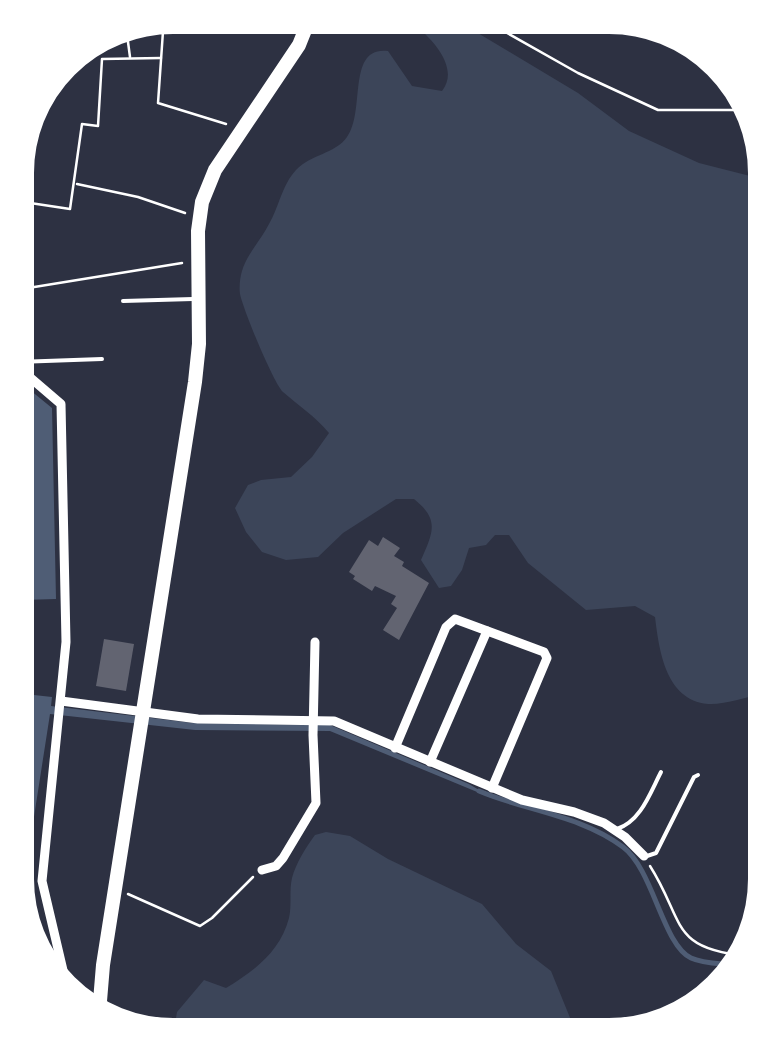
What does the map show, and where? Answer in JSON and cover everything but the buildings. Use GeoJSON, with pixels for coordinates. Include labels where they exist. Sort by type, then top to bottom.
{"type":"FeatureCollection","features":[{"type":"Feature","properties":{"kind":"highway"},"geometry":{"type":"LineString","coordinates":[[100,1004],[114,888],[195,382],[199,217],[207,187],[306,28]]}},
{"type":"Feature","properties":{"kind":"street"},"geometry":{"type":"LineString","coordinates":[[28,376],[61,404],[66,642],[42,881],[64,974]]}},
{"type":"Feature","properties":{"kind":"street"},"geometry":{"type":"LineString","coordinates":[[395,748],[446,627],[454,620],[544,652],[547,658],[492,788]]}},
{"type":"Feature","properties":{"kind":"street"},"geometry":{"type":"LineString","coordinates":[[430,762],[487,631]]}},
{"type":"Feature","properties":{"kind":"street"},"geometry":{"type":"LineString","coordinates":[[262,870],[276,866],[284,858],[316,803],[315,642]]}},
{"type":"Feature","properties":{"kind":"street"},"geometry":{"type":"LineString","coordinates":[[60,708],[140,719],[198,718],[313,726],[334,721],[522,800],[574,812],[615,830],[644,856]]}},
{"type":"Feature","properties":{"kind":"lane"},"geometry":{"type":"LineString","coordinates":[[123,301],[199,299]]}},
{"type":"Feature","properties":{"kind":"lane"},"geometry":{"type":"LineString","coordinates":[[28,361],[102,359]]}},
{"type":"Feature","properties":{"kind":"lane"},"geometry":{"type":"LineString","coordinates":[[615,830],[637,816],[662,772]]}},
{"type":"Feature","properties":{"kind":"lane"},"geometry":{"type":"LineString","coordinates":[[644,856],[656,853],[698,775]]}},
{"type":"Feature","properties":{"kind":"path"},"geometry":{"type":"LineString","coordinates":[[498,28],[578,73],[658,110],[740,110]]}},
{"type":"Feature","properties":{"kind":"path"},"geometry":{"type":"LineString","coordinates":[[163,29],[158,104],[242,129]]}},
{"type":"Feature","properties":{"kind":"path"},"geometry":{"type":"LineString","coordinates":[[127,35],[130,58]]}},
{"type":"Feature","properties":{"kind":"path"},"geometry":{"type":"LineString","coordinates":[[28,203],[70,209],[82,124],[98,126],[102,59],[161,58]]}},
{"type":"Feature","properties":{"kind":"path"},"geometry":{"type":"LineString","coordinates":[[75,183],[138,197],[199,217]]}},
{"type":"Feature","properties":{"kind":"path"},"geometry":{"type":"LineString","coordinates":[[28,288],[198,261]]}},
{"type":"Feature","properties":{"kind":"path"},"geometry":{"type":"LineString","coordinates":[[644,856],[690,940],[716,953],[732,954]]}},
{"type":"Feature","properties":{"kind":"path"},"geometry":{"type":"LineString","coordinates":[[114,888],[200,926],[262,870]]}},
{"type":"Feature","properties":{"kind":"shaded area"},"geometry":{"type":"Polygon","coordinates":[[[424,28],[469,28],[578,93],[629,131],[699,163],[754,177],[753,697],[708,704],[682,693],[662,658],[655,617],[635,606],[586,610],[528,563],[509,535],[495,535],[486,545],[469,548],[462,570],[451,586],[439,588],[421,560],[431,534],[431,520],[414,499],[396,499],[343,533],[318,557],[286,560],[262,552],[246,532],[235,508],[248,485],[291,477],[329,433],[283,392],[272,375],[242,302],[242,271],[291,176],[347,137],[367,59],[375,52],[388,51],[412,86],[442,91],[447,67],[424,28]]]}},
{"type":"Feature","properties":{"kind":"shaded area"},"geometry":{"type":"Polygon","coordinates":[[[28,390],[52,408],[56,599],[28,600],[28,390]]]}},
{"type":"Feature","properties":{"kind":"shaded area"},"geometry":{"type":"Polygon","coordinates":[[[28,694],[52,697],[51,706],[193,723],[330,725],[469,784],[494,799],[330,731],[195,730],[50,714],[29,849],[29,883],[45,948],[30,907],[28,878],[28,694]]]}},
{"type":"Feature","properties":{"kind":"shaded area"},"geometry":{"type":"Polygon","coordinates":[[[326,832],[350,836],[388,859],[482,904],[516,944],[551,971],[573,1024],[175,1024],[177,1012],[204,980],[226,988],[272,951],[289,918],[296,867],[315,835],[326,832]]]}},
{"type":"Feature","properties":{"kind":"waterway"},"geometry":{"type":"LineString","coordinates":[[479,791],[571,820],[623,847],[642,872],[681,950],[697,960],[725,964]]}}]}
